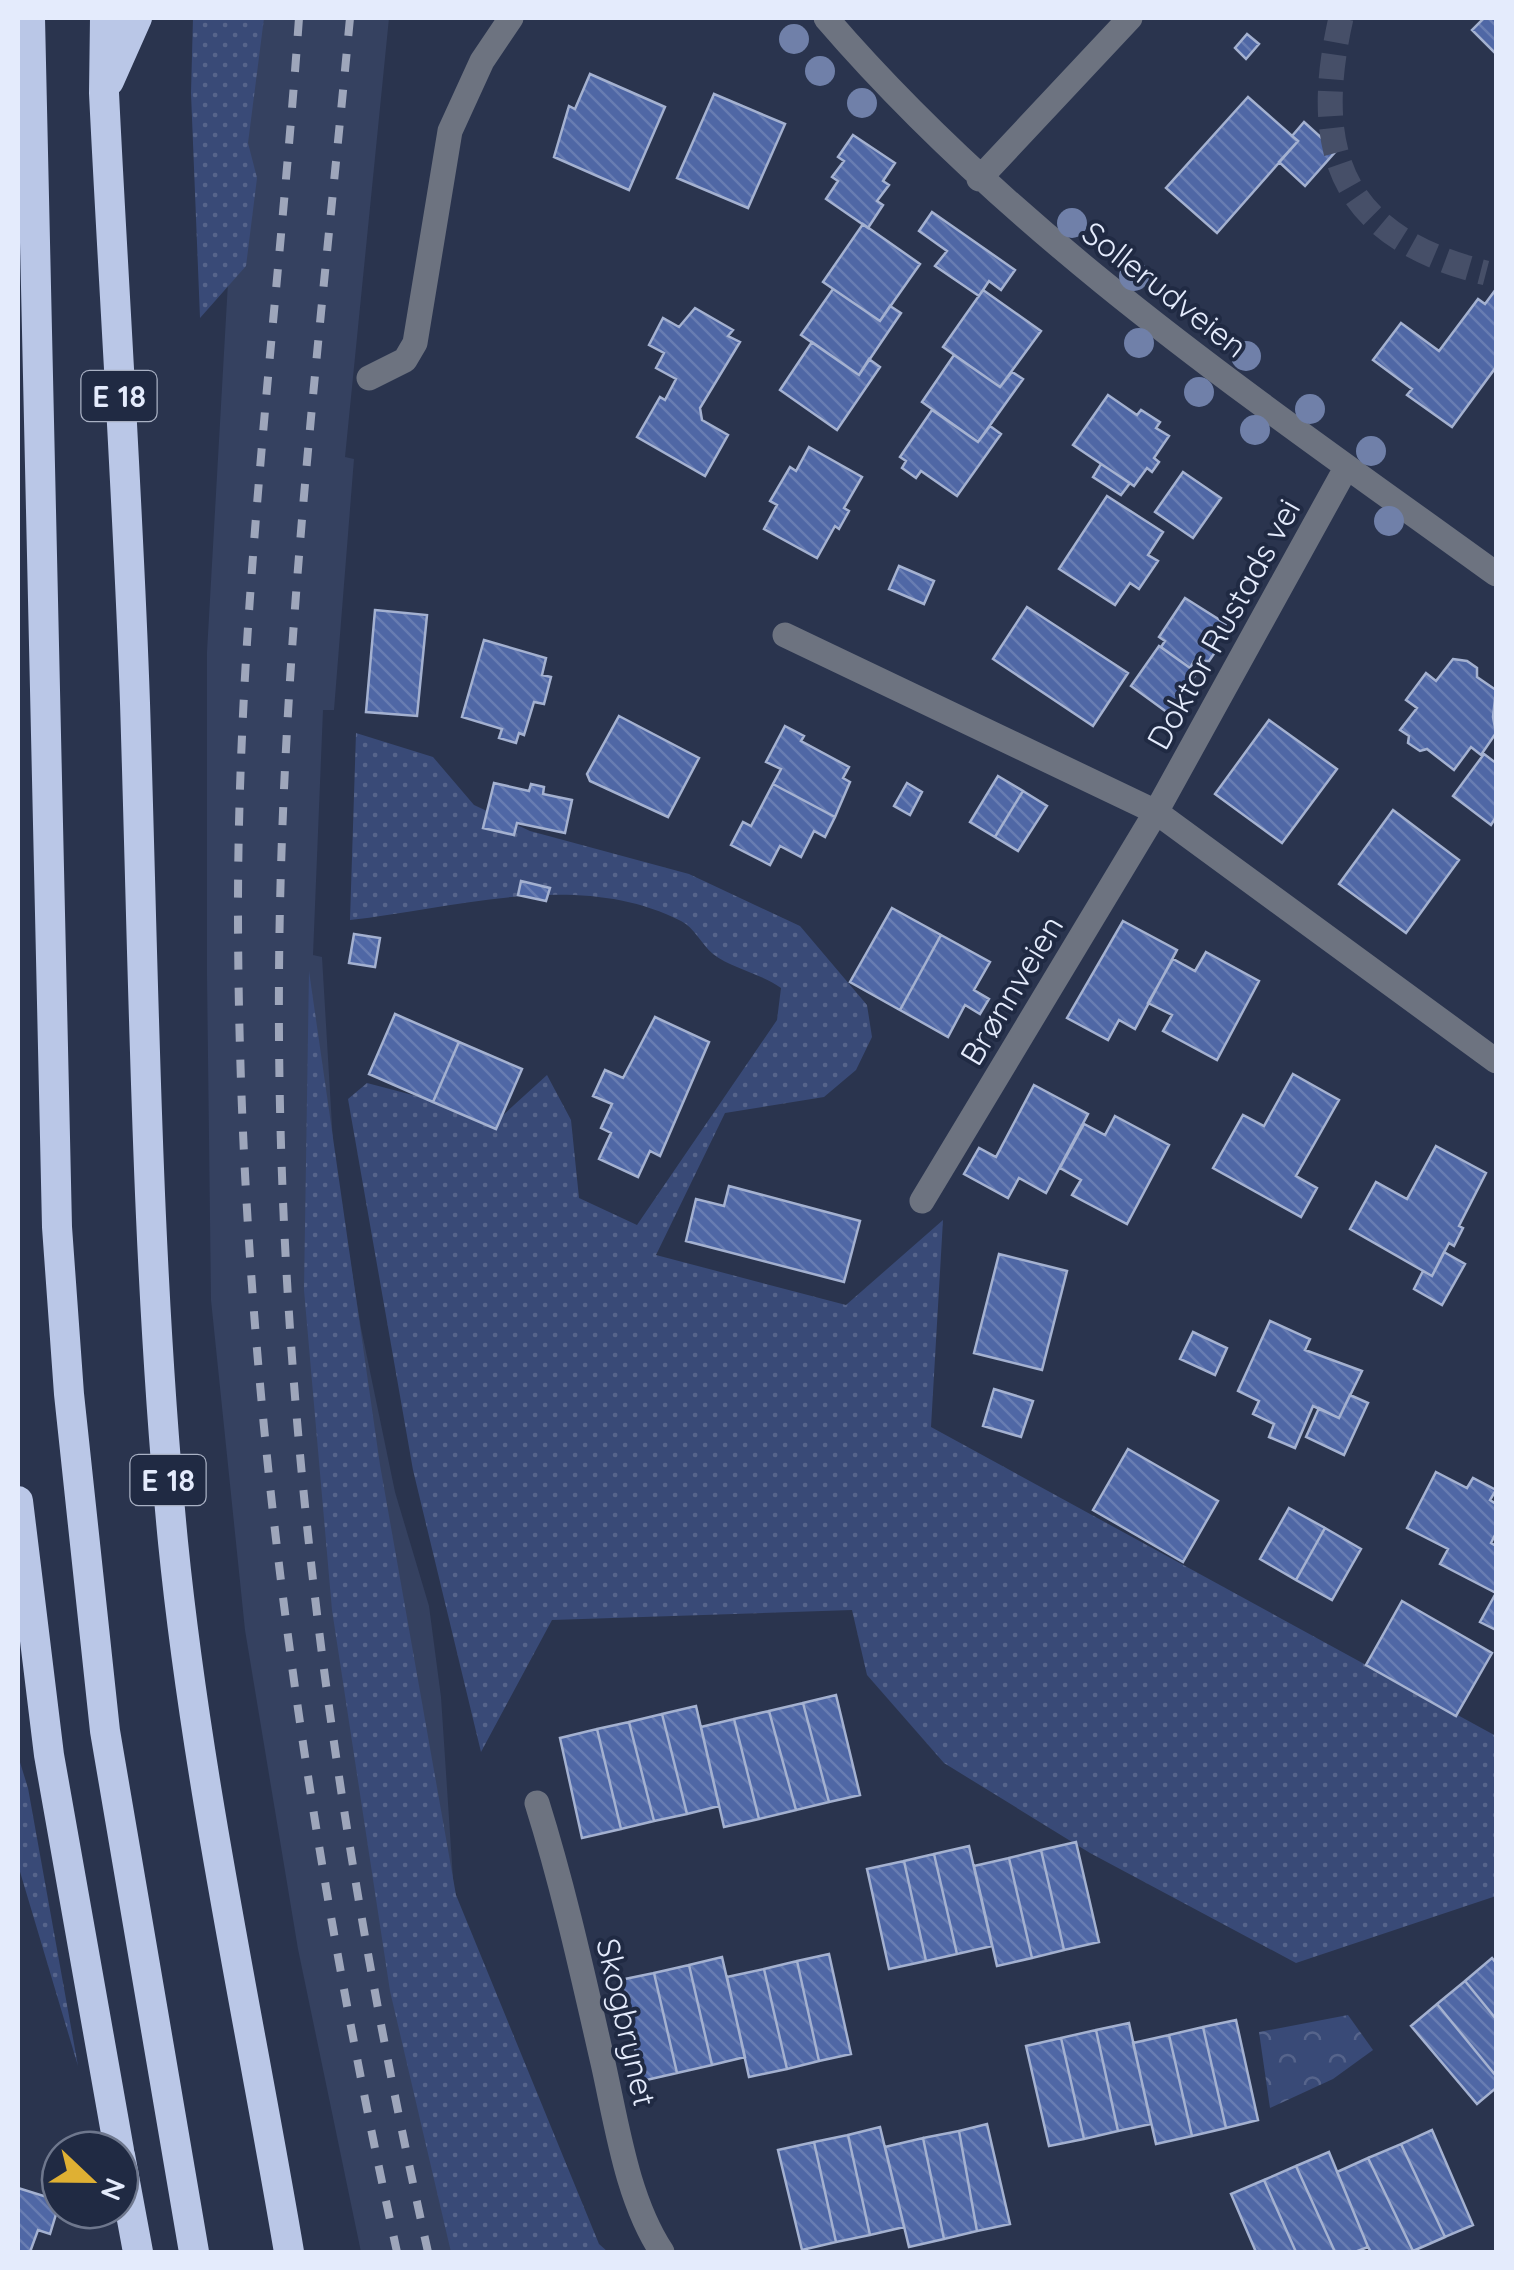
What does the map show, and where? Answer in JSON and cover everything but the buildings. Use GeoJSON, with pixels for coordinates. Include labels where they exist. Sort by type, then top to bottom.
{"type":"FeatureCollection","features":[{"type":"Feature","properties":{"kind":"highway","name":"E 18"},"geometry":{"type":"LineString","coordinates":[[30,18],[57,1227],[68,1394],[106,1732],[194,2252]]}},
{"type":"Feature","properties":{"kind":"highway","name":"E 18"},"geometry":{"type":"LineString","coordinates":[[105,18],[104,93],[135,700],[149,1204],[162,1410],[194,1707],[234,1961],[289,2252]]}},
{"type":"Feature","properties":{"kind":"highway","name":"E 18"},"geometry":{"type":"LineString","coordinates":[[104,93],[137,18]]}},
{"type":"Feature","properties":{"kind":"highway"},"geometry":{"type":"LineString","coordinates":[[18,103],[30,50]]}},
{"type":"Feature","properties":{"kind":"highway"},"geometry":{"type":"LineString","coordinates":[[18,1502],[49,1755],[116,2130]]}},
{"type":"Feature","properties":{"kind":"street"},"geometry":{"type":"LineString","coordinates":[[369,378],[405,360],[415,343],[450,132],[482,61],[510,18]]}},
{"type":"Feature","properties":{"kind":"street","name":"Sollerudveien"},"geometry":{"type":"LineString","coordinates":[[826,18],[979,179],[1151,322],[1496,574]]}},
{"type":"Feature","properties":{"kind":"street"},"geometry":{"type":"LineString","coordinates":[[979,179],[1130,18]]}},
{"type":"Feature","properties":{"kind":"street","name":"Doktor Rustads vei"},"geometry":{"type":"LineString","coordinates":[[1156,812],[1346,468]]}},
{"type":"Feature","properties":{"kind":"street"},"geometry":{"type":"LineString","coordinates":[[784,635],[1156,812],[1496,1061]]}},
{"type":"Feature","properties":{"kind":"street","name":"Brønnveien"},"geometry":{"type":"LineString","coordinates":[[922,1200],[1156,812]]}},
{"type":"Feature","properties":{"kind":"street","name":"Skogbrynet"},"geometry":{"type":"LineString","coordinates":[[537,1804],[561,1880],[616,2124],[643,2217],[662,2252]]}},
{"type":"Feature","properties":{"kind":"shaded area"},"geometry":{"type":"Polygon","coordinates":[[[243,18],[389,18],[345,457],[354,459],[334,710],[323,710],[313,955],[322,957],[334,1159],[361,1328],[395,1492],[429,1606],[441,1697],[458,1954],[507,2252],[361,2252],[298,1949],[245,1630],[211,1300],[207,976],[207,652],[243,18]]]}},
{"type":"Feature","properties":{"kind":"green space"},"geometry":{"type":"Polygon","coordinates":[[[193,18],[264,18],[248,143],[257,178],[246,266],[200,318],[191,93],[193,18]]]}},
{"type":"Feature","properties":{"kind":"green space"},"geometry":{"type":"Polygon","coordinates":[[[356,733],[433,757],[474,805],[530,831],[689,874],[800,926],[867,1005],[872,1037],[856,1070],[824,1097],[725,1113],[656,1255],[846,1305],[943,1220],[931,1427],[1496,1736],[1496,1896],[1296,1963],[1090,1853],[944,1763],[867,1675],[852,1610],[552,1620],[481,1752],[413,1470],[348,1099],[367,1083],[443,1103],[490,1127],[547,1075],[571,1120],[579,1198],[637,1225],[777,1020],[781,988],[713,954],[681,921],[642,906],[602,897],[517,896],[350,920],[356,733]]]}},
{"type":"Feature","properties":{"kind":"green space"},"geometry":{"type":"Polygon","coordinates":[[[309,971],[380,1465],[456,1895],[599,2244],[608,2252],[451,2252],[390,1991],[332,1610],[304,1290],[309,971]]]}},
{"type":"Feature","properties":{"kind":"green space"},"geometry":{"type":"Polygon","coordinates":[[[18,1756],[28,1788],[78,2066],[18,1865],[18,1756]]]}},
{"type":"Feature","properties":{"kind":"green space"},"geometry":{"type":"Polygon","coordinates":[[[1348,2015],[1373,2050],[1333,2079],[1270,2108],[1259,2032],[1348,2015]]]}},
{"type":"Feature","properties":{"kind":"tunnel"},"geometry":{"type":"LineString","coordinates":[[1341,18],[1332,67],[1330,110],[1335,149],[1348,183],[1369,212],[1398,237],[1437,257],[1486,273]]}},
{"type":"Feature","properties":{"kind":"railway"},"geometry":{"type":"LineString","coordinates":[[299,18],[245,676],[238,897],[241,1068],[262,1409],[281,1579],[331,1917],[397,2252]]}},
{"type":"Feature","properties":{"kind":"railway"},"geometry":{"type":"LineString","coordinates":[[350,18],[294,615],[281,855],[281,1136],[300,1458],[339,1778],[365,1937],[428,2252]]}}]}
